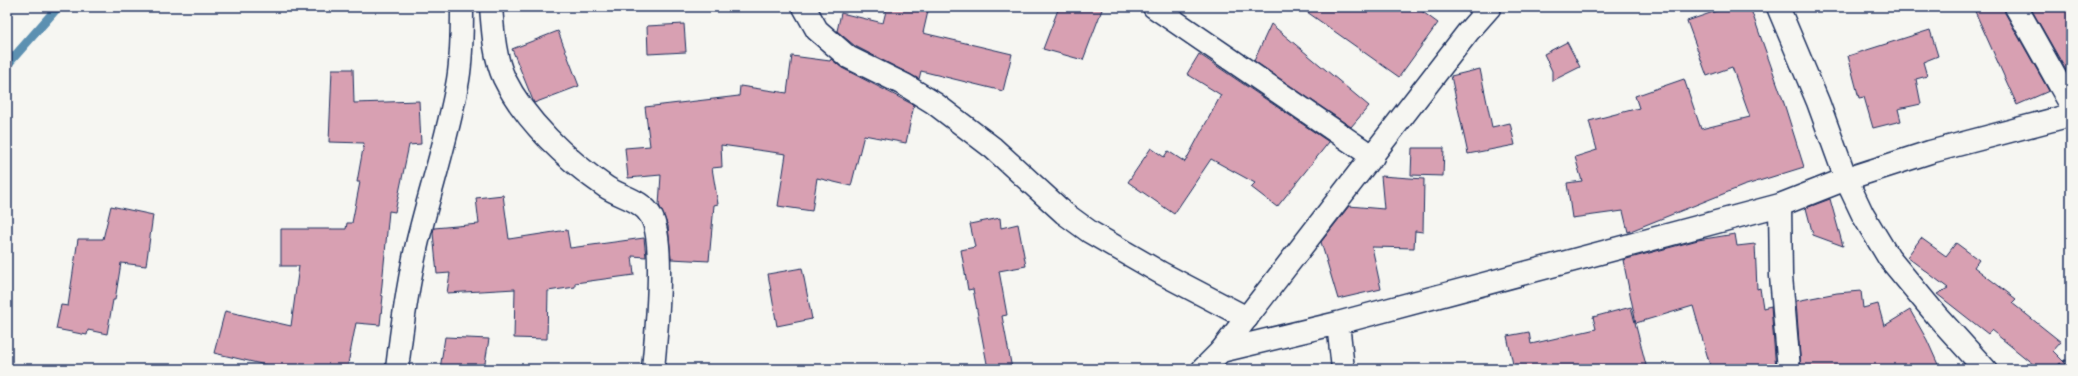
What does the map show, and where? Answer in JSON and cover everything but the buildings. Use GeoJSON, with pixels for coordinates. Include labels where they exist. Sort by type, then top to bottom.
{"type":"FeatureCollection","features":[{"type":"Feature","properties":{"kind":"street"},"geometry":{"type":"LineString","coordinates":[[397,369],[405,307],[418,241],[450,121],[458,79],[462,7]]}},
{"type":"Feature","properties":{"kind":"street"},"geometry":{"type":"LineString","coordinates":[[491,7],[495,46],[504,78],[529,116],[556,147],[585,172],[616,194],[641,204],[651,215],[656,228],[658,272],[654,369]]}},
{"type":"Feature","properties":{"kind":"street"},"geometry":{"type":"LineString","coordinates":[[804,7],[817,30],[848,57],[905,85],[940,107],[993,148],[1064,213],[1090,232],[1161,273],[1247,318]]}},
{"type":"Feature","properties":{"kind":"street"},"geometry":{"type":"LineString","coordinates":[[1154,7],[1373,157]]}},
{"type":"Feature","properties":{"kind":"street"},"geometry":{"type":"LineString","coordinates":[[1203,369],[1221,351],[1373,157],[1468,32],[1490,7]]}},
{"type":"Feature","properties":{"kind":"street"},"geometry":{"type":"LineString","coordinates":[[1778,7],[1818,102],[1846,179],[1863,215],[1889,258],[1937,316],[1985,369]]}},
{"type":"Feature","properties":{"kind":"street"},"geometry":{"type":"LineString","coordinates":[[2016,7],[2071,105]]}},
{"type":"Feature","properties":{"kind":"street"},"geometry":{"type":"LineString","coordinates":[[1221,351],[1338,323],[1780,205],[1846,179],[1930,152],[2071,115]]}},
{"type":"Feature","properties":{"kind":"street"},"geometry":{"type":"LineString","coordinates":[[1780,205],[1782,276],[1790,369]]}},
{"type":"Feature","properties":{"kind":"street"},"geometry":{"type":"LineString","coordinates":[[1338,323],[1343,369]]}},
{"type":"Feature","properties":{"kind":"path"},"geometry":{"type":"LineString","coordinates":[[2054,369],[2071,356]]}},
{"type":"Feature","properties":{"kind":"waterway"},"geometry":{"type":"LineString","coordinates":[[7,65],[58,7]]}}]}
